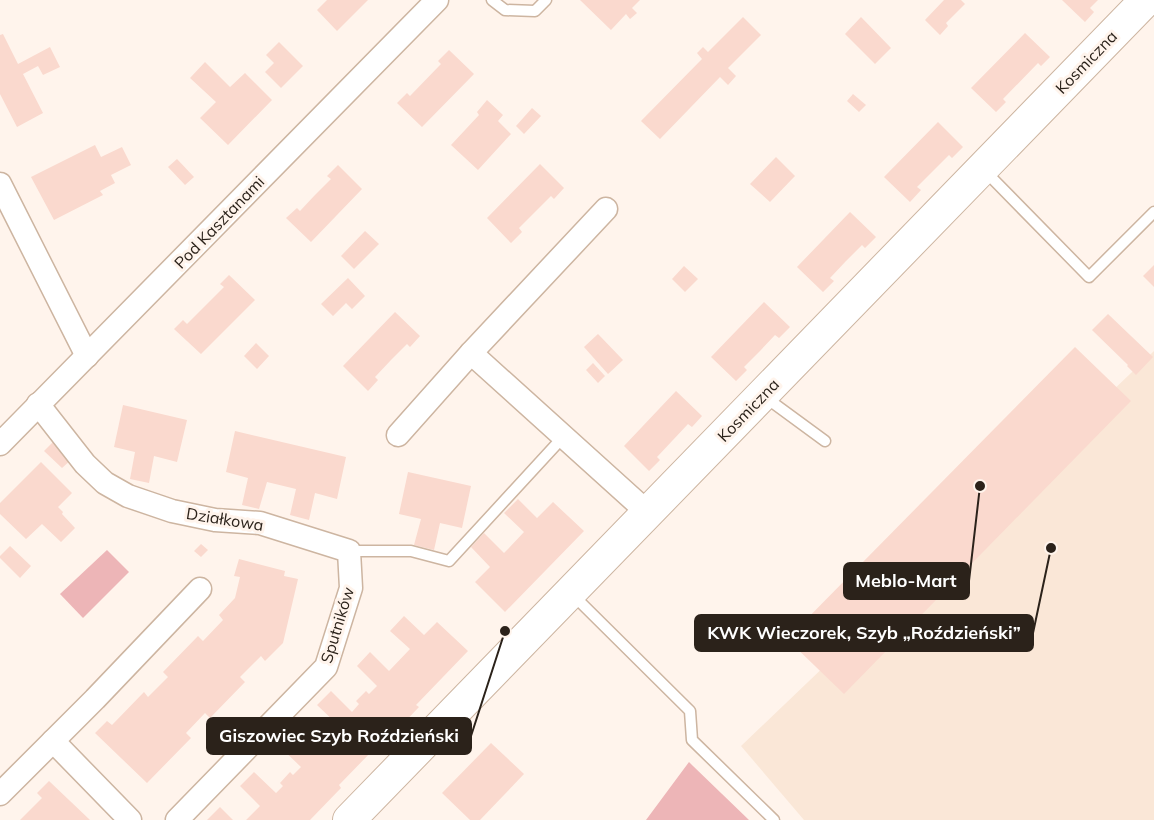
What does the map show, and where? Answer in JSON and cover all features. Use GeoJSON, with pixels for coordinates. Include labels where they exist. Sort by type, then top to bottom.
{"type":"FeatureCollection","features":[{"type":"Feature","properties":{"kind":"street","name":"Pod Kasztanami"},"geometry":{"type":"LineString","coordinates":[[0,444],[437,0]]}},
{"type":"Feature","properties":{"kind":"street","name":"Kosmiczna"},"geometry":{"type":"LineString","coordinates":[[349,820],[1146,0]]}},
{"type":"Feature","properties":{"kind":"street"},"geometry":{"type":"LineString","coordinates":[[0,184],[87,356]]}},
{"type":"Feature","properties":{"kind":"street"},"geometry":{"type":"LineString","coordinates":[[398,435],[471,353],[606,209]]}},
{"type":"Feature","properties":{"kind":"street"},"geometry":{"type":"LineString","coordinates":[[471,353],[647,514]]}},
{"type":"Feature","properties":{"kind":"street","name":"Działkowa"},"geometry":{"type":"LineString","coordinates":[[38,404],[85,464],[105,483],[128,496],[172,511],[215,520],[260,523],[349,551]]}},
{"type":"Feature","properties":{"kind":"street","name":"Sputników"},"geometry":{"type":"LineString","coordinates":[[177,820],[326,667],[351,588],[349,551]]}},
{"type":"Feature","properties":{"kind":"street"},"geometry":{"type":"LineString","coordinates":[[0,794],[200,589]]}},
{"type":"Feature","properties":{"kind":"street"},"geometry":{"type":"LineString","coordinates":[[53,741],[130,820]]}},
{"type":"Feature","properties":{"kind":"lane"},"geometry":{"type":"LineString","coordinates":[[492,0],[505,10],[535,11],[546,0]]}},
{"type":"Feature","properties":{"kind":"lane"},"geometry":{"type":"LineString","coordinates":[[982,168],[1089,277],[1154,212]]}},
{"type":"Feature","properties":{"kind":"lane"},"geometry":{"type":"LineString","coordinates":[[762,395],[825,441]]}},
{"type":"Feature","properties":{"kind":"lane","name":"Działkowa"},"geometry":{"type":"LineString","coordinates":[[349,551],[411,551],[449,561],[564,436]]}},
{"type":"Feature","properties":{"kind":"lane"},"geometry":{"type":"LineString","coordinates":[[570,592],[690,711],[692,740],[774,820]]}},
{"type":"Feature","properties":{"kind":"shaded area"},"geometry":{"type":"Polygon","coordinates":[[[1154,351],[1154,820],[804,820],[741,746],[1154,351]]]}},
{"type":"Feature","properties":{"kind":"shaded area"},"geometry":{"type":"Polygon","coordinates":[[[107,550],[129,572],[83,618],[60,594],[107,550]]]}},
{"type":"Feature","properties":{"kind":"shaded area"},"geometry":{"type":"Polygon","coordinates":[[[689,762],[693,766],[749,820],[646,820],[689,762]]]}},
{"type":"Feature","properties":{"kind":"building"},"geometry":{"type":"Polygon","coordinates":[[[327,0],[368,0],[337,31],[317,10],[327,0]]]}},
{"type":"Feature","properties":{"kind":"building"},"geometry":{"type":"Polygon","coordinates":[[[580,0],[640,0],[632,8],[637,13],[630,19],[626,14],[611,30],[580,0]]]}},
{"type":"Feature","properties":{"kind":"building"},"geometry":{"type":"Polygon","coordinates":[[[944,0],[961,0],[965,4],[946,23],[948,26],[940,35],[925,20],[944,0]]]}},
{"type":"Feature","properties":{"kind":"building"},"geometry":{"type":"Polygon","coordinates":[[[1062,0],[1098,0],[1090,8],[1094,12],[1085,22],[1062,0]]]}},
{"type":"Feature","properties":{"kind":"building"},"geometry":{"type":"Polygon","coordinates":[[[743,17],[761,35],[728,68],[736,76],[728,85],[720,77],[660,139],[641,121],[702,59],[697,53],[703,47],[708,52],[743,17]]]}},
{"type":"Feature","properties":{"kind":"building"},"geometry":{"type":"Polygon","coordinates":[[[861,17],[891,48],[875,64],[845,34],[861,17]]]}},
{"type":"Feature","properties":{"kind":"building"},"geometry":{"type":"Polygon","coordinates":[[[1025,33],[1050,57],[1041,66],[1038,63],[1003,99],[1006,102],[996,112],[971,88],[1025,33]]]}},
{"type":"Feature","properties":{"kind":"building"},"geometry":{"type":"Polygon","coordinates":[[[3,34],[18,64],[50,47],[60,67],[43,75],[38,66],[23,74],[43,113],[17,127],[0,94],[0,35],[3,34]]]}},
{"type":"Feature","properties":{"kind":"building"},"geometry":{"type":"Polygon","coordinates":[[[279,42],[303,66],[281,88],[265,72],[274,63],[266,55],[279,42]]]}},
{"type":"Feature","properties":{"kind":"building"},"geometry":{"type":"Polygon","coordinates":[[[449,50],[474,74],[422,127],[397,103],[407,93],[410,96],[441,64],[438,61],[449,50]]]}},
{"type":"Feature","properties":{"kind":"building"},"geometry":{"type":"Polygon","coordinates":[[[205,62],[230,87],[245,73],[272,100],[228,145],[200,118],[216,102],[190,78],[205,62]]]}},
{"type":"Feature","properties":{"kind":"building"},"geometry":{"type":"Polygon","coordinates":[[[853,94],[866,105],[859,112],[847,101],[853,94]]]}},
{"type":"Feature","properties":{"kind":"building"},"geometry":{"type":"Polygon","coordinates":[[[487,100],[503,115],[498,121],[511,134],[478,170],[451,145],[479,115],[477,112],[487,100]]]}},
{"type":"Feature","properties":{"kind":"building"},"geometry":{"type":"Polygon","coordinates":[[[532,108],[541,116],[524,134],[516,126],[532,108]]]}},
{"type":"Feature","properties":{"kind":"building"},"geometry":{"type":"Polygon","coordinates":[[[938,122],[963,147],[952,158],[949,155],[917,187],[921,190],[910,202],[884,177],[938,122]]]}},
{"type":"Feature","properties":{"kind":"building"},"geometry":{"type":"Polygon","coordinates":[[[95,145],[101,157],[122,147],[131,165],[111,175],[115,183],[100,191],[103,195],[54,220],[31,177],[95,145]]]}},
{"type":"Feature","properties":{"kind":"building"},"geometry":{"type":"Polygon","coordinates":[[[776,157],[795,176],[770,202],[750,184],[776,157]]]}},
{"type":"Feature","properties":{"kind":"building"},"geometry":{"type":"Polygon","coordinates":[[[177,159],[194,177],[185,185],[168,167],[177,159]]]}},
{"type":"Feature","properties":{"kind":"building"},"geometry":{"type":"Polygon","coordinates":[[[540,164],[564,188],[554,199],[551,196],[519,228],[522,232],[511,243],[487,218],[540,164]]]}},
{"type":"Feature","properties":{"kind":"building"},"geometry":{"type":"Polygon","coordinates":[[[338,165],[362,189],[311,242],[286,218],[297,208],[300,211],[331,179],[327,176],[338,165]]]}},
{"type":"Feature","properties":{"kind":"building"},"geometry":{"type":"Polygon","coordinates":[[[850,212],[876,237],[865,248],[862,245],[846,261],[830,278],[834,281],[823,292],[797,267],[850,212]]]}},
{"type":"Feature","properties":{"kind":"building"},"geometry":{"type":"Polygon","coordinates":[[[365,231],[379,244],[354,269],[341,256],[365,231]]]}},
{"type":"Feature","properties":{"kind":"building"},"geometry":{"type":"Polygon","coordinates":[[[1154,265],[1154,287],[1143,276],[1154,265]]]}},
{"type":"Feature","properties":{"kind":"building"},"geometry":{"type":"Polygon","coordinates":[[[684,266],[698,279],[685,292],[672,279],[684,266]]]}},
{"type":"Feature","properties":{"kind":"building"},"geometry":{"type":"Polygon","coordinates":[[[229,275],[255,300],[201,354],[174,329],[183,320],[187,324],[224,287],[220,284],[229,275]]]}},
{"type":"Feature","properties":{"kind":"building"},"geometry":{"type":"Polygon","coordinates":[[[348,278],[365,296],[352,309],[346,303],[333,316],[321,304],[348,278]]]}},
{"type":"Feature","properties":{"kind":"building"},"geometry":{"type":"Polygon","coordinates":[[[764,302],[790,327],[779,338],[775,335],[744,367],[747,370],[736,381],[711,357],[764,302]]]}},
{"type":"Feature","properties":{"kind":"building"},"geometry":{"type":"Polygon","coordinates":[[[395,312],[420,336],[410,347],[407,344],[391,360],[375,377],[378,380],[368,391],[343,366],[395,312]]]}},
{"type":"Feature","properties":{"kind":"building"},"geometry":{"type":"Polygon","coordinates":[[[1108,314],[1153,357],[1136,375],[1092,330],[1108,314]]]}},
{"type":"Feature","properties":{"kind":"building"},"geometry":{"type":"Polygon","coordinates":[[[598,334],[623,360],[608,374],[584,347],[598,334]]]}},
{"type":"Feature","properties":{"kind":"building"},"geometry":{"type":"Polygon","coordinates":[[[256,343],[269,356],[257,369],[244,356],[256,343]]]}},
{"type":"Feature","properties":{"kind":"building"},"geometry":{"type":"Polygon","coordinates":[[[1075,347],[1131,401],[844,694],[787,639],[1075,347]]]}},
{"type":"Feature","properties":{"kind":"building"},"geometry":{"type":"Polygon","coordinates":[[[593,363],[605,376],[598,383],[586,370],[593,363]]]}},
{"type":"Feature","properties":{"kind":"building"},"geometry":{"type":"Polygon","coordinates":[[[676,391],[702,416],[692,427],[688,424],[657,457],[660,460],[649,471],[624,446],[676,391]]]}},
{"type":"Feature","properties":{"kind":"building"},"geometry":{"type":"Polygon","coordinates":[[[123,405],[187,420],[177,462],[154,456],[149,483],[130,479],[135,452],[114,447],[123,405]]]}},
{"type":"Feature","properties":{"kind":"building"},"geometry":{"type":"Polygon","coordinates":[[[235,431],[346,457],[337,499],[315,493],[309,520],[290,515],[296,489],[267,482],[259,509],[242,505],[248,478],[226,472],[235,431]]]}},
{"type":"Feature","properties":{"kind":"building"},"geometry":{"type":"Polygon","coordinates":[[[54,441],[72,459],[62,468],[44,451],[54,441]]]}},
{"type":"Feature","properties":{"kind":"building"},"geometry":{"type":"Polygon","coordinates":[[[41,462],[72,493],[58,507],[75,528],[61,542],[42,524],[26,539],[0,514],[0,503],[41,462]]]}},
{"type":"Feature","properties":{"kind":"building"},"geometry":{"type":"Polygon","coordinates":[[[408,472],[471,486],[462,528],[440,523],[434,550],[414,545],[421,519],[399,514],[408,472]]]}},
{"type":"Feature","properties":{"kind":"building"},"geometry":{"type":"Polygon","coordinates":[[[518,499],[537,518],[553,502],[584,531],[505,612],[475,582],[490,567],[471,547],[484,533],[504,553],[508,549],[524,532],[504,513],[518,499]]]}},
{"type":"Feature","properties":{"kind":"building"},"geometry":{"type":"Polygon","coordinates":[[[201,544],[208,550],[201,557],[194,551],[201,544]]]}},
{"type":"Feature","properties":{"kind":"building"},"geometry":{"type":"Polygon","coordinates":[[[10,546],[31,566],[20,578],[0,558],[10,546]]]}},
{"type":"Feature","properties":{"kind":"building"},"geometry":{"type":"Polygon","coordinates":[[[239,559],[285,571],[284,576],[298,579],[283,643],[265,661],[261,656],[240,677],[245,682],[210,718],[205,713],[186,733],[191,738],[147,783],[95,733],[107,721],[112,725],[144,692],[148,697],[168,677],[163,672],[198,636],[203,641],[223,620],[219,615],[235,598],[240,577],[234,576],[239,559]]]}},
{"type":"Feature","properties":{"kind":"building"},"geometry":{"type":"Polygon","coordinates":[[[404,616],[424,635],[437,622],[468,651],[416,705],[419,707],[375,753],[373,750],[339,785],[341,788],[310,820],[246,820],[260,806],[240,786],[254,772],[276,793],[283,786],[280,783],[290,772],[293,775],[301,767],[278,745],[292,731],[314,752],[322,745],[319,742],[328,731],[331,734],[339,726],[317,705],[331,691],[352,712],[359,704],[356,701],[366,691],[369,694],[377,686],[357,666],[370,652],[389,671],[410,649],[390,631],[404,616]]]}},
{"type":"Feature","properties":{"kind":"building"},"geometry":{"type":"Polygon","coordinates":[[[491,743],[524,774],[480,820],[470,820],[442,793],[491,743]]]}},
{"type":"Feature","properties":{"kind":"building"},"geometry":{"type":"Polygon","coordinates":[[[49,781],[90,820],[20,820],[42,798],[37,793],[49,781]]]}},
{"type":"Feature","properties":{"kind":"building"},"geometry":{"type":"Polygon","coordinates":[[[220,807],[233,820],[207,820],[220,807]]]}},
{"type":"Feature","properties":{"kind":"place","name":"Meblo-Mart"},"geometry":{"type":"Point","coordinates":[980,486]}},
{"type":"Feature","properties":{"kind":"place","name":"KWK Wieczorek, Szyb „Roździeński”"},"geometry":{"type":"Point","coordinates":[1051,548]}},
{"type":"Feature","properties":{"kind":"place","name":"Giszowiec Szyb Roździeński"},"geometry":{"type":"Point","coordinates":[505,631]}}]}
